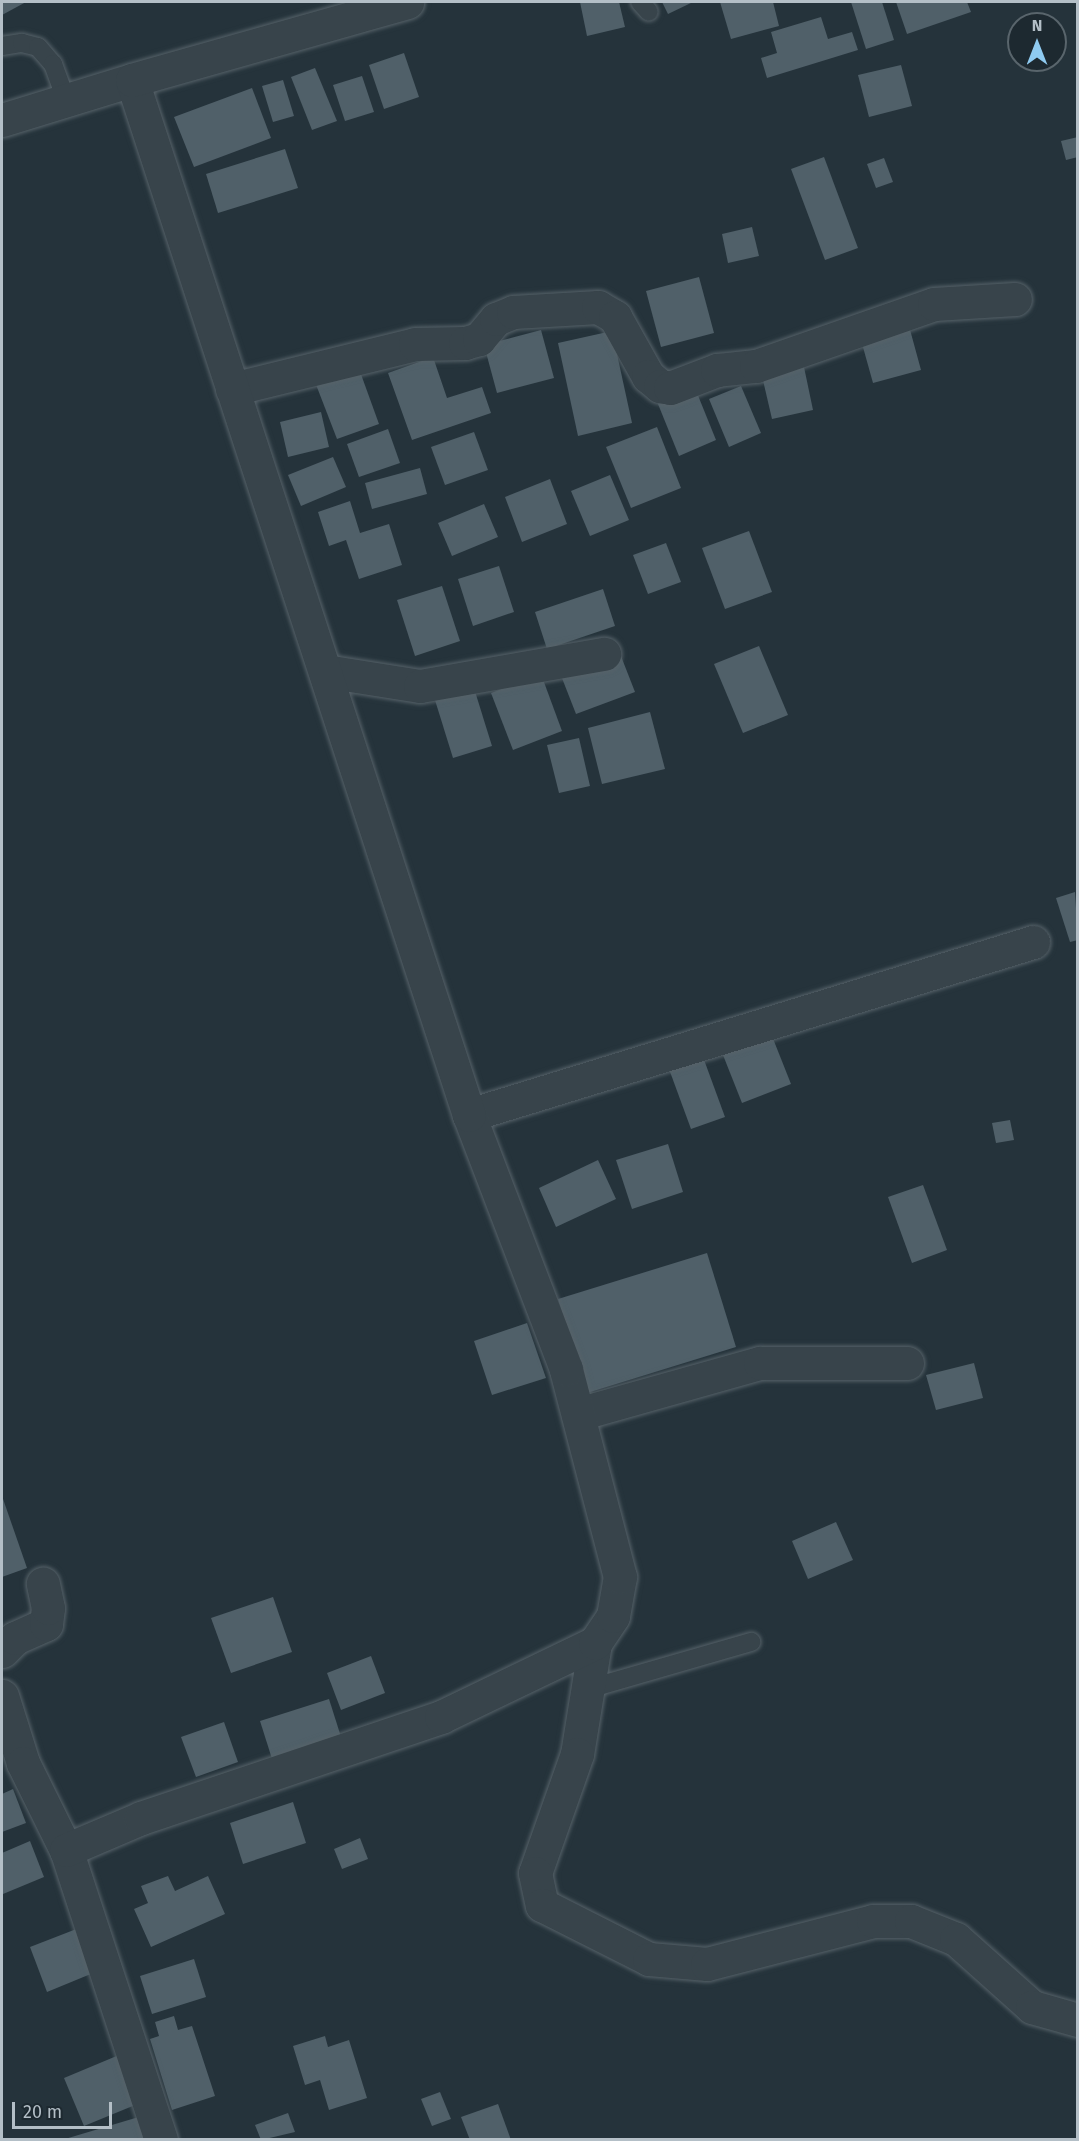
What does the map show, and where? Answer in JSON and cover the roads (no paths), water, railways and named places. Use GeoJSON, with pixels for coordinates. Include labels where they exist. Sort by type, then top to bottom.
{"type":"FeatureCollection","features":[{"type":"Feature","properties":{"kind":"street"},"geometry":{"type":"LineString","coordinates":[[2,120],[400,2]]}},
{"type":"Feature","properties":{"kind":"street"},"geometry":{"type":"LineString","coordinates":[[132,80],[470,1115],[566,1369],[620,1577],[613,1616],[595,1643],[577,1754],[535,1873],[542,1905],[649,1959],[707,1964],[873,1922],[911,1922],[956,1939],[1032,2007],[1077,2020]]}},
{"type":"Feature","properties":{"kind":"street"},"geometry":{"type":"LineString","coordinates":[[232,389],[415,344],[465,343],[479,339],[496,319],[513,312],[598,307],[615,317],[648,376],[660,386],[670,388],[717,370],[756,366],[934,304],[1015,299]]}},
{"type":"Feature","properties":{"kind":"street"},"geometry":{"type":"LineString","coordinates":[[325,671],[420,686],[604,654]]}},
{"type":"Feature","properties":{"kind":"street"},"geometry":{"type":"LineString","coordinates":[[470,1115],[1033,942]]}},
{"type":"Feature","properties":{"kind":"street"},"geometry":{"type":"LineString","coordinates":[[578,1414],[760,1363],[907,1363]]}},
{"type":"Feature","properties":{"kind":"street"},"geometry":{"type":"LineString","coordinates":[[2,1651],[15,1638],[46,1624],[48,1608],[43,1584]]}},
{"type":"Feature","properties":{"kind":"street"},"geometry":{"type":"LineString","coordinates":[[66,1850],[141,1818],[441,1717],[595,1643]]}},
{"type":"Feature","properties":{"kind":"street"},"geometry":{"type":"LineString","coordinates":[[2,1696],[23,1763],[66,1850],[161,2139]]}},
{"type":"Feature","properties":{"kind":"lane"},"geometry":{"type":"LineString","coordinates":[[2,46],[22,43],[38,47],[53,64],[66,100]]}},
{"type":"Feature","properties":{"kind":"lane"},"geometry":{"type":"LineString","coordinates":[[588,1689],[751,1642]]}}]}
